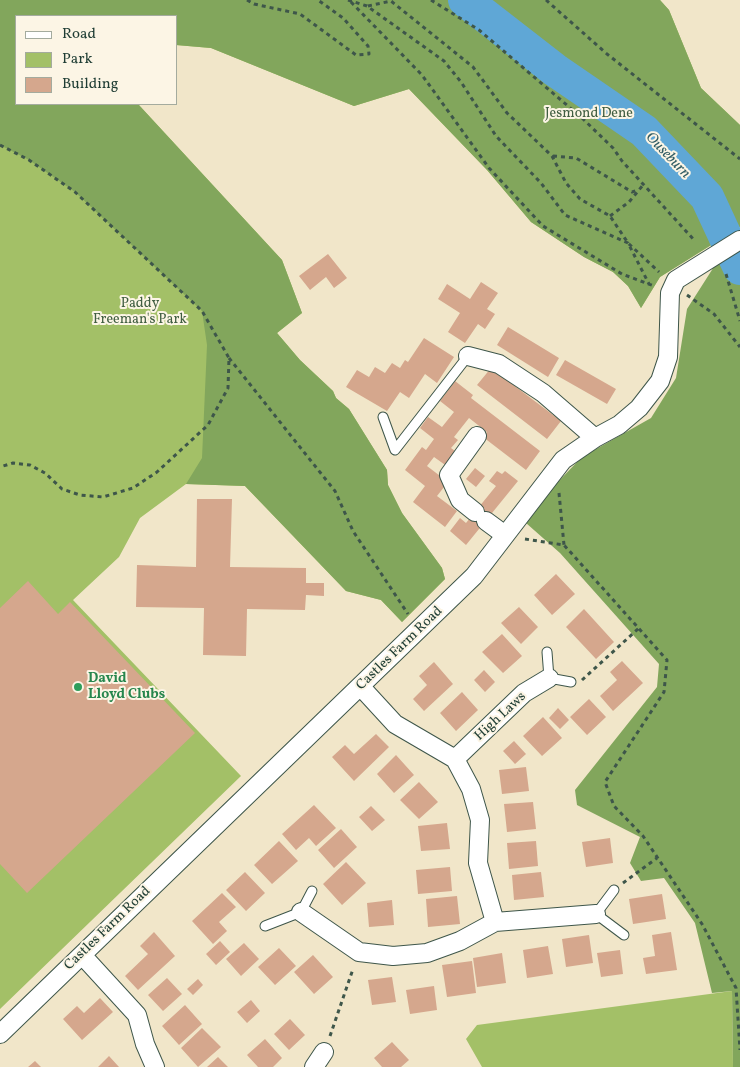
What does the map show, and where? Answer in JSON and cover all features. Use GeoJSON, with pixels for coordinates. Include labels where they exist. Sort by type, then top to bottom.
{"type":"FeatureCollection","features":[{"type":"Feature","properties":{"kind":"street","name":"Castles Farm Road"},"geometry":{"type":"LineString","coordinates":[[0,1034],[474,576],[563,460],[619,424],[639,408],[660,380],[668,357],[670,293],[676,280],[740,240]]}},
{"type":"Feature","properties":{"kind":"street"},"geometry":{"type":"LineString","coordinates":[[468,356],[499,364],[543,393],[595,438]]}},
{"type":"Feature","properties":{"kind":"street"},"geometry":{"type":"LineString","coordinates":[[477,436],[449,475],[460,500],[505,536]]}},
{"type":"Feature","properties":{"kind":"street","name":"High Laws"},"geometry":{"type":"LineString","coordinates":[[455,759],[524,693],[549,678]]}},
{"type":"Feature","properties":{"kind":"street"},"geometry":{"type":"LineString","coordinates":[[361,687],[395,724],[455,759],[471,789],[480,820],[478,863],[495,922]]}},
{"type":"Feature","properties":{"kind":"street"},"geometry":{"type":"LineString","coordinates":[[301,912],[359,952],[393,956],[427,953],[460,942],[495,922],[596,914]]}},
{"type":"Feature","properties":{"kind":"street"},"geometry":{"type":"LineString","coordinates":[[82,955],[137,1015],[145,1044],[155,1067]]}},
{"type":"Feature","properties":{"kind":"street"},"geometry":{"type":"LineString","coordinates":[[314,1067],[324,1052]]}},
{"type":"Feature","properties":{"kind":"lane"},"geometry":{"type":"LineString","coordinates":[[383,417],[396,450],[468,356]]}},
{"type":"Feature","properties":{"kind":"lane"},"geometry":{"type":"LineString","coordinates":[[547,652],[549,678],[571,682]]}},
{"type":"Feature","properties":{"kind":"lane"},"geometry":{"type":"LineString","coordinates":[[614,890],[596,914],[624,935]]}},
{"type":"Feature","properties":{"kind":"lane"},"geometry":{"type":"LineString","coordinates":[[265,926],[301,912],[312,891]]}},
{"type":"Feature","properties":{"kind":"path"},"geometry":{"type":"LineString","coordinates":[[247,0],[254,4],[300,14],[356,55],[369,54],[368,46],[343,18],[318,0]]}},
{"type":"Feature","properties":{"kind":"path"},"geometry":{"type":"LineString","coordinates":[[431,0],[479,30],[582,118],[613,148],[643,185],[695,241]]}},
{"type":"Feature","properties":{"kind":"path"},"geometry":{"type":"LineString","coordinates":[[546,0],[606,54],[740,159]]}},
{"type":"Feature","properties":{"kind":"path"},"geometry":{"type":"LineString","coordinates":[[350,1],[367,6],[444,61],[461,82],[496,136],[541,183],[565,215],[628,243],[659,272]]}},
{"type":"Feature","properties":{"kind":"path"},"geometry":{"type":"LineString","coordinates":[[350,1],[422,75],[489,168],[543,226],[622,274],[649,284],[628,243],[610,216],[580,199],[566,183],[552,156],[507,113],[473,67],[391,1],[367,6]]}},
{"type":"Feature","properties":{"kind":"path"},"geometry":{"type":"LineString","coordinates":[[0,145],[29,160],[75,192],[202,311],[229,358],[335,491],[353,531],[419,630]]}},
{"type":"Feature","properties":{"kind":"path"},"geometry":{"type":"LineString","coordinates":[[552,156],[576,158],[632,192],[638,190]]}},
{"type":"Feature","properties":{"kind":"path"},"geometry":{"type":"LineString","coordinates":[[610,216],[629,202],[643,185]]}},
{"type":"Feature","properties":{"kind":"path"},"geometry":{"type":"LineString","coordinates":[[726,274],[740,321]]}},
{"type":"Feature","properties":{"kind":"path"},"geometry":{"type":"LineString","coordinates":[[686,294],[714,314],[740,347]]}},
{"type":"Feature","properties":{"kind":"path"},"geometry":{"type":"LineString","coordinates":[[0,467],[13,463],[30,465],[46,473],[62,489],[80,495],[103,497],[133,488],[157,472],[208,425],[228,388],[229,358]]}},
{"type":"Feature","properties":{"kind":"path"},"geometry":{"type":"LineString","coordinates":[[557,467],[564,545],[667,660],[664,692],[605,782],[614,806],[642,836],[702,924],[736,988],[740,1050]]}},
{"type":"Feature","properties":{"kind":"path"},"geometry":{"type":"LineString","coordinates":[[505,536],[564,545]]}},
{"type":"Feature","properties":{"kind":"path"},"geometry":{"type":"LineString","coordinates":[[571,682],[580,682],[639,628]]}},
{"type":"Feature","properties":{"kind":"path"},"geometry":{"type":"LineString","coordinates":[[614,890],[657,858]]}},
{"type":"Feature","properties":{"kind":"path"},"geometry":{"type":"LineString","coordinates":[[324,1052],[359,952]]}},
{"type":"Feature","properties":{"kind":"green space"},"geometry":{"type":"Polygon","coordinates":[[[0,0],[660,0],[669,10],[701,88],[740,125],[740,227],[660,277],[641,308],[628,286],[613,272],[584,257],[531,222],[487,170],[409,89],[354,106],[211,48],[178,45],[178,15],[15,15],[15,105],[139,105],[282,260],[302,313],[277,333],[300,360],[333,391],[336,398],[349,409],[387,470],[388,485],[402,513],[442,568],[445,579],[402,622],[381,600],[346,591],[245,486],[186,484],[140,518],[119,557],[73,600],[241,776],[0,1009],[0,0]]]}},
{"type":"Feature","properties":{"kind":"green space","name":"Jesmond Dene"},"geometry":{"type":"Polygon","coordinates":[[[0,0],[660,0],[669,10],[701,88],[740,125],[740,227],[660,277],[641,308],[628,286],[613,272],[584,257],[531,222],[487,170],[409,89],[354,106],[211,48],[178,45],[178,15],[15,15],[15,105],[139,105],[282,260],[302,313],[277,333],[300,360],[333,391],[336,398],[349,409],[387,470],[388,485],[402,513],[442,568],[445,579],[402,622],[381,600],[346,591],[245,486],[186,484],[202,458],[207,345],[202,311],[75,192],[29,160],[0,145],[0,0]]]}},
{"type":"Feature","properties":{"kind":"green space"},"geometry":{"type":"Polygon","coordinates":[[[740,249],[740,1067],[733,1067],[732,991],[712,993],[695,923],[664,878],[641,881],[630,863],[640,837],[577,805],[575,790],[657,687],[659,664],[560,553],[526,523],[551,489],[582,457],[651,418],[676,378],[687,309],[717,262],[740,249]]]}},
{"type":"Feature","properties":{"kind":"green space"},"geometry":{"type":"Polygon","coordinates":[[[732,991],[733,1067],[482,1067],[466,1039],[477,1025],[732,991]]]}},
{"type":"Feature","properties":{"kind":"building"},"geometry":{"type":"Polygon","coordinates":[[[328,254],[347,278],[334,288],[326,277],[310,290],[299,276],[328,254]]]}},
{"type":"Feature","properties":{"kind":"building"},"geometry":{"type":"Polygon","coordinates":[[[481,282],[498,293],[487,309],[495,314],[485,329],[478,324],[465,343],[448,332],[460,313],[438,299],[447,284],[470,299],[481,282]]]}},
{"type":"Feature","properties":{"kind":"building"},"geometry":{"type":"Polygon","coordinates":[[[508,327],[559,358],[548,377],[497,345],[508,327]]]}},
{"type":"Feature","properties":{"kind":"building"},"geometry":{"type":"Polygon","coordinates":[[[424,338],[454,357],[437,383],[425,374],[409,398],[400,392],[387,411],[346,387],[357,370],[369,377],[375,367],[385,373],[392,363],[400,368],[405,360],[408,362],[424,338]]]}},
{"type":"Feature","properties":{"kind":"building"},"geometry":{"type":"Polygon","coordinates":[[[565,360],[616,389],[607,404],[556,375],[565,360]]]}},
{"type":"Feature","properties":{"kind":"building"},"geometry":{"type":"Polygon","coordinates":[[[491,368],[561,421],[547,439],[477,385],[491,368]]]}},
{"type":"Feature","properties":{"kind":"building"},"geometry":{"type":"Polygon","coordinates":[[[455,381],[473,395],[471,398],[540,451],[526,470],[483,437],[487,432],[469,418],[454,437],[458,440],[451,448],[459,454],[448,467],[434,457],[427,466],[448,482],[437,496],[457,511],[445,527],[413,502],[425,486],[405,470],[422,447],[426,450],[434,439],[420,428],[428,417],[442,427],[454,412],[440,401],[455,381]]]}},
{"type":"Feature","properties":{"kind":"building"},"geometry":{"type":"Polygon","coordinates":[[[475,468],[485,476],[476,487],[466,479],[475,468]]]}},
{"type":"Feature","properties":{"kind":"building"},"geometry":{"type":"Polygon","coordinates":[[[497,471],[502,474],[505,471],[518,481],[466,545],[450,531],[460,518],[466,523],[496,486],[489,481],[497,471]]]}},
{"type":"Feature","properties":{"kind":"building"},"geometry":{"type":"Polygon","coordinates":[[[197,499],[232,499],[230,567],[306,568],[306,583],[324,583],[324,596],[306,595],[305,610],[247,609],[246,656],[203,655],[204,608],[136,607],[137,565],[196,567],[197,499]]]}},
{"type":"Feature","properties":{"kind":"building"},"geometry":{"type":"Polygon","coordinates":[[[556,574],[575,594],[552,615],[534,595],[556,574]]]}},
{"type":"Feature","properties":{"kind":"building"},"geometry":{"type":"Polygon","coordinates":[[[28,581],[58,614],[70,602],[195,733],[27,893],[0,864],[0,608],[28,581]]]}},
{"type":"Feature","properties":{"kind":"building"},"geometry":{"type":"Polygon","coordinates":[[[519,607],[538,627],[521,644],[501,623],[519,607]]]}},
{"type":"Feature","properties":{"kind":"building"},"geometry":{"type":"Polygon","coordinates":[[[584,609],[614,642],[596,659],[566,627],[584,609]]]}},
{"type":"Feature","properties":{"kind":"building"},"geometry":{"type":"Polygon","coordinates":[[[502,634],[522,656],[503,673],[482,652],[502,634]]]}},
{"type":"Feature","properties":{"kind":"building"},"geometry":{"type":"Polygon","coordinates":[[[622,661],[643,683],[613,711],[600,696],[617,680],[610,672],[622,661]]]}},
{"type":"Feature","properties":{"kind":"building"},"geometry":{"type":"Polygon","coordinates":[[[434,662],[453,684],[424,711],[413,699],[427,685],[419,676],[434,662]]]}},
{"type":"Feature","properties":{"kind":"building"},"geometry":{"type":"Polygon","coordinates":[[[484,670],[495,682],[485,692],[474,680],[484,670]]]}},
{"type":"Feature","properties":{"kind":"building"},"geometry":{"type":"Polygon","coordinates":[[[462,692],[478,710],[456,731],[440,713],[462,692]]]}},
{"type":"Feature","properties":{"kind":"building"},"geometry":{"type":"Polygon","coordinates":[[[589,699],[606,717],[587,735],[570,717],[589,699]]]}},
{"type":"Feature","properties":{"kind":"building"},"geometry":{"type":"Polygon","coordinates":[[[558,708],[569,720],[560,729],[549,718],[558,708]]]}},
{"type":"Feature","properties":{"kind":"building"},"geometry":{"type":"Polygon","coordinates":[[[543,717],[562,738],[542,756],[523,736],[543,717]]]}},
{"type":"Feature","properties":{"kind":"building"},"geometry":{"type":"Polygon","coordinates":[[[376,734],[389,747],[354,781],[332,757],[345,745],[354,754],[376,734]]]}},
{"type":"Feature","properties":{"kind":"building"},"geometry":{"type":"Polygon","coordinates":[[[514,741],[526,754],[515,764],[503,751],[514,741]]]}},
{"type":"Feature","properties":{"kind":"building"},"geometry":{"type":"Polygon","coordinates":[[[396,755],[414,775],[394,793],[377,774],[396,755]]]}},
{"type":"Feature","properties":{"kind":"building"},"geometry":{"type":"Polygon","coordinates":[[[526,767],[529,791],[502,794],[499,770],[526,767]]]}},
{"type":"Feature","properties":{"kind":"building"},"geometry":{"type":"Polygon","coordinates":[[[419,782],[438,802],[419,819],[400,800],[419,782]]]}},
{"type":"Feature","properties":{"kind":"building"},"geometry":{"type":"Polygon","coordinates":[[[533,802],[536,829],[507,832],[504,804],[533,802]]]}},
{"type":"Feature","properties":{"kind":"building"},"geometry":{"type":"Polygon","coordinates":[[[314,805],[336,828],[316,846],[309,838],[296,850],[282,834],[314,805]]]}},
{"type":"Feature","properties":{"kind":"building"},"geometry":{"type":"Polygon","coordinates":[[[371,806],[385,820],[372,831],[359,817],[371,806]]]}},
{"type":"Feature","properties":{"kind":"building"},"geometry":{"type":"Polygon","coordinates":[[[447,823],[450,849],[421,851],[418,826],[447,823]]]}},
{"type":"Feature","properties":{"kind":"building"},"geometry":{"type":"Polygon","coordinates":[[[341,829],[357,847],[334,868],[318,850],[341,829]]]}},
{"type":"Feature","properties":{"kind":"building"},"geometry":{"type":"Polygon","coordinates":[[[610,838],[613,863],[586,867],[582,842],[610,838]]]}},
{"type":"Feature","properties":{"kind":"building"},"geometry":{"type":"Polygon","coordinates":[[[279,841],[298,861],[272,884],[254,865],[279,841]]]}},
{"type":"Feature","properties":{"kind":"building"},"geometry":{"type":"Polygon","coordinates":[[[536,841],[538,866],[509,869],[507,843],[536,841]]]}},
{"type":"Feature","properties":{"kind":"building"},"geometry":{"type":"Polygon","coordinates":[[[346,862],[366,883],[342,905],[323,884],[346,862]]]}},
{"type":"Feature","properties":{"kind":"building"},"geometry":{"type":"Polygon","coordinates":[[[450,867],[452,891],[418,894],[416,870],[450,867]]]}},
{"type":"Feature","properties":{"kind":"building"},"geometry":{"type":"Polygon","coordinates":[[[245,872],[265,893],[246,911],[226,890],[245,872]]]}},
{"type":"Feature","properties":{"kind":"building"},"geometry":{"type":"Polygon","coordinates":[[[541,872],[544,897],[514,900],[512,875],[541,872]]]}},
{"type":"Feature","properties":{"kind":"building"},"geometry":{"type":"Polygon","coordinates":[[[222,893],[236,907],[219,922],[227,931],[213,944],[192,921],[222,893]]]}},
{"type":"Feature","properties":{"kind":"building"},"geometry":{"type":"Polygon","coordinates":[[[662,894],[666,919],[633,924],[629,899],[662,894]]]}},
{"type":"Feature","properties":{"kind":"building"},"geometry":{"type":"Polygon","coordinates":[[[457,896],[460,924],[428,927],[426,899],[457,896]]]}},
{"type":"Feature","properties":{"kind":"building"},"geometry":{"type":"Polygon","coordinates":[[[392,900],[394,925],[369,927],[367,903],[392,900]]]}},
{"type":"Feature","properties":{"kind":"building"},"geometry":{"type":"Polygon","coordinates":[[[154,932],[175,956],[138,990],[125,976],[148,954],[140,946],[154,932]]]}},
{"type":"Feature","properties":{"kind":"building"},"geometry":{"type":"Polygon","coordinates":[[[671,932],[677,970],[646,974],[643,958],[655,956],[652,935],[671,932]]]}},
{"type":"Feature","properties":{"kind":"building"},"geometry":{"type":"Polygon","coordinates":[[[589,935],[593,963],[566,967],[562,939],[589,935]]]}},
{"type":"Feature","properties":{"kind":"building"},"geometry":{"type":"Polygon","coordinates":[[[220,941],[230,952],[216,965],[206,954],[220,941]]]}},
{"type":"Feature","properties":{"kind":"building"},"geometry":{"type":"Polygon","coordinates":[[[244,943],[259,959],[241,976],[226,959],[244,943]]]}},
{"type":"Feature","properties":{"kind":"building"},"geometry":{"type":"Polygon","coordinates":[[[548,946],[553,974],[527,978],[523,950],[548,946]]]}},
{"type":"Feature","properties":{"kind":"building"},"geometry":{"type":"Polygon","coordinates":[[[279,948],[296,966],[275,985],[258,967],[279,948]]]}},
{"type":"Feature","properties":{"kind":"building"},"geometry":{"type":"Polygon","coordinates":[[[620,950],[623,974],[601,977],[597,953],[620,950]]]}},
{"type":"Feature","properties":{"kind":"building"},"geometry":{"type":"Polygon","coordinates":[[[502,953],[506,983],[477,987],[473,958],[502,953]]]}},
{"type":"Feature","properties":{"kind":"building"},"geometry":{"type":"Polygon","coordinates":[[[313,955],[333,977],[314,994],[294,972],[313,955]]]}},
{"type":"Feature","properties":{"kind":"building"},"geometry":{"type":"Polygon","coordinates":[[[472,961],[476,993],[447,997],[442,965],[472,961]]]}},
{"type":"Feature","properties":{"kind":"building"},"geometry":{"type":"Polygon","coordinates":[[[392,977],[396,1002],[372,1005],[368,980],[392,977]]]}},
{"type":"Feature","properties":{"kind":"building"},"geometry":{"type":"Polygon","coordinates":[[[167,978],[182,994],[163,1011],[148,995],[167,978]]]}},
{"type":"Feature","properties":{"kind":"building"},"geometry":{"type":"Polygon","coordinates":[[[198,979],[203,985],[193,995],[187,989],[198,979]]]}},
{"type":"Feature","properties":{"kind":"building"},"geometry":{"type":"Polygon","coordinates":[[[434,986],[437,1010],[410,1014],[406,990],[434,986]]]}},
{"type":"Feature","properties":{"kind":"building"},"geometry":{"type":"Polygon","coordinates":[[[100,998],[113,1012],[82,1040],[63,1019],[77,1006],[84,1013],[100,998]]]}},
{"type":"Feature","properties":{"kind":"building"},"geometry":{"type":"Polygon","coordinates":[[[251,1000],[260,1011],[247,1023],[237,1012],[251,1000]]]}},
{"type":"Feature","properties":{"kind":"building"},"geometry":{"type":"Polygon","coordinates":[[[185,1005],[202,1024],[179,1045],[162,1026],[185,1005]]]}},
{"type":"Feature","properties":{"kind":"building"},"geometry":{"type":"Polygon","coordinates":[[[290,1019],[305,1035],[289,1050],[274,1034],[290,1019]]]}},
{"type":"Feature","properties":{"kind":"building"},"geometry":{"type":"Polygon","coordinates":[[[202,1028],[221,1047],[198,1067],[181,1048],[202,1028]]]}},
{"type":"Feature","properties":{"kind":"building"},"geometry":{"type":"Polygon","coordinates":[[[265,1039],[282,1058],[273,1067],[258,1067],[247,1055],[265,1039]]]}},
{"type":"Feature","properties":{"kind":"building"},"geometry":{"type":"Polygon","coordinates":[[[392,1042],[409,1060],[401,1067],[382,1067],[374,1058],[392,1042]]]}},
{"type":"Feature","properties":{"kind":"building"},"geometry":{"type":"Polygon","coordinates":[[[109,1056],[119,1067],[98,1067],[109,1056]]]}},
{"type":"Feature","properties":{"kind":"building"},"geometry":{"type":"Polygon","coordinates":[[[218,1057],[228,1067],[207,1067],[218,1057]]]}},
{"type":"Feature","properties":{"kind":"building"},"geometry":{"type":"Polygon","coordinates":[[[35,1061],[41,1067],[28,1067],[35,1061]]]}},
{"type":"Feature","properties":{"kind":"waterway","name":"Ouseburn"},"geometry":{"type":"LineString","coordinates":[[465,0],[555,70],[644,131],[707,197],[740,268]]}},
{"type":"Feature","properties":{"kind":"place","name":"David Lloyd Clubs"},"geometry":{"type":"Point","coordinates":[78,687]}},
{"type":"Feature","properties":{"kind":"park label","name":"Paddy Freeman's Park"},"geometry":{"type":"Point","coordinates":[140,312]}}]}
